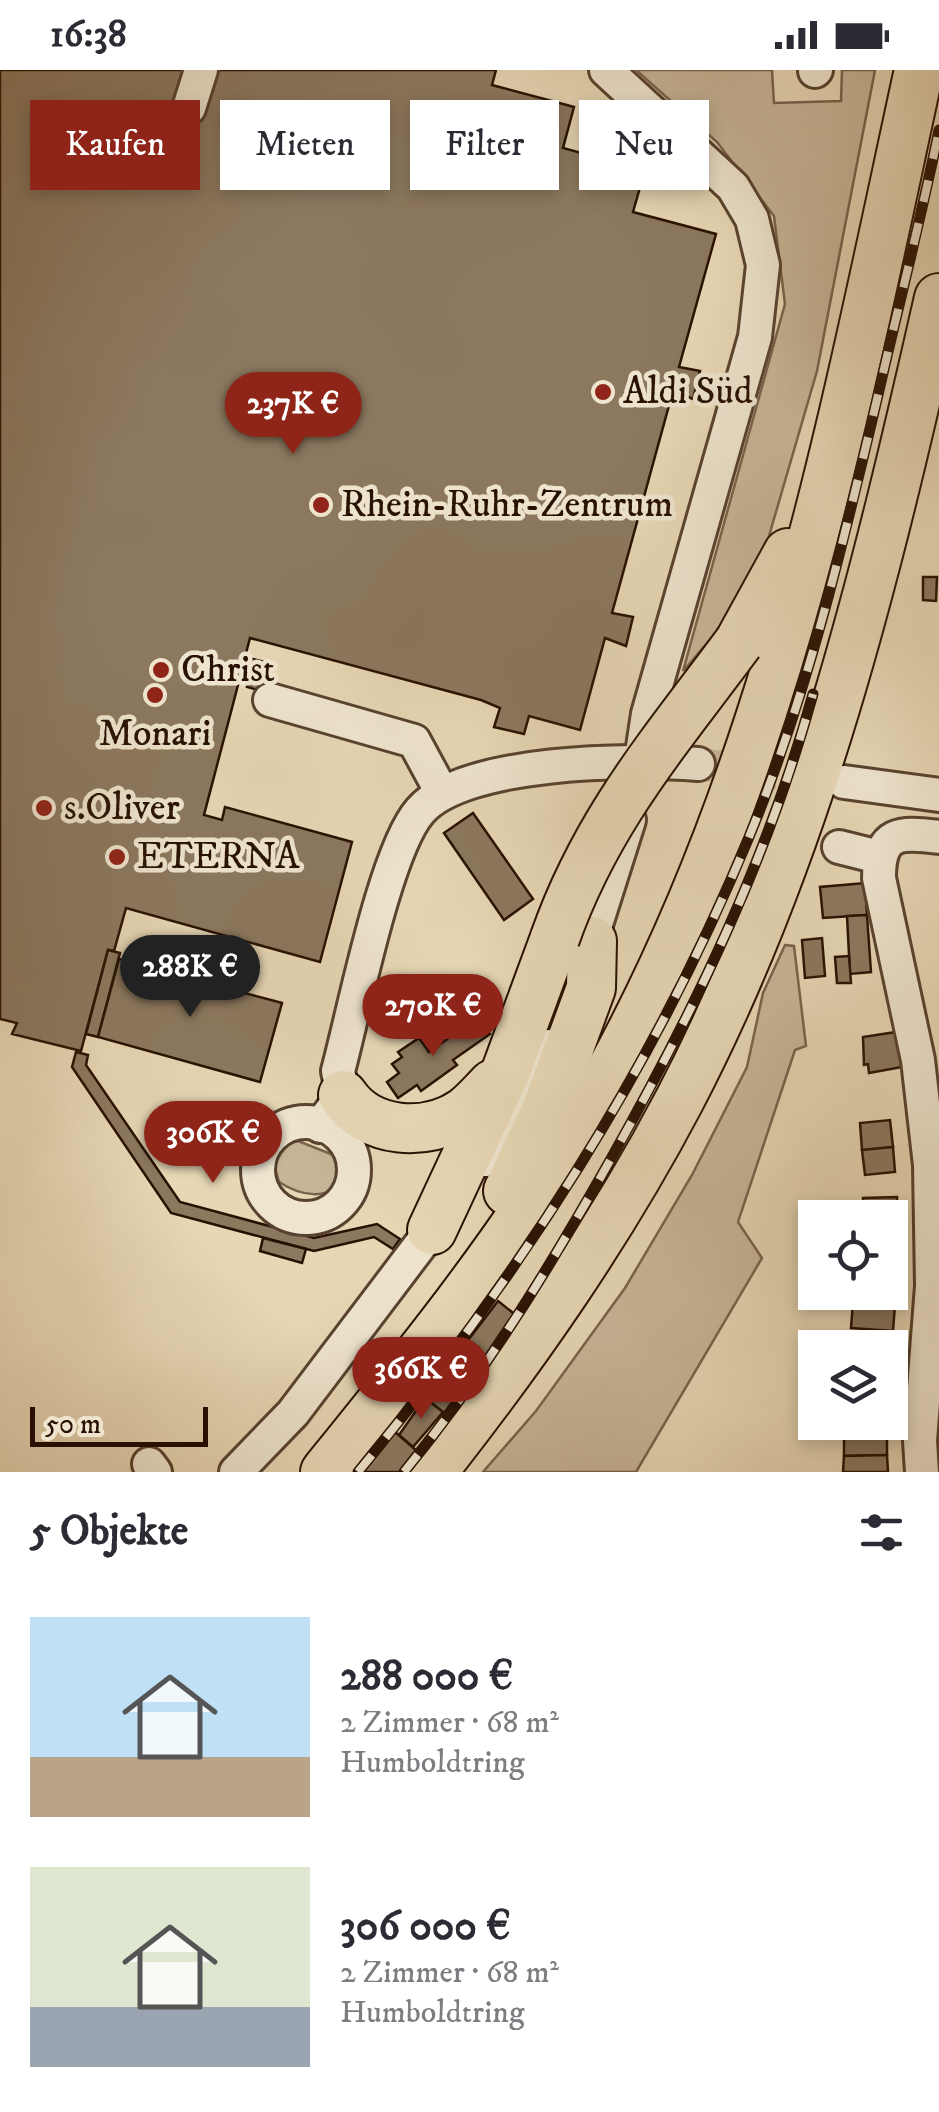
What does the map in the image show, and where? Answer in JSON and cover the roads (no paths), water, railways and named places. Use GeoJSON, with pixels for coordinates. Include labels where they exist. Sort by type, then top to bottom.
{"type":"FeatureCollection","features":[{"type":"Feature","properties":{"kind":"highway"},"geometry":{"type":"LineString","coordinates":[[325,1472],[501,1247],[575,1134],[684,922],[777,674],[832,476],[919,70]]}},
{"type":"Feature","properties":{"kind":"highway"},"geometry":{"type":"LineString","coordinates":[[432,1472],[508,1375],[595,1248],[714,1030],[787,851],[837,701],[915,406],[939,298]]}},
{"type":"Feature","properties":{"kind":"highway"},"geometry":{"type":"LineString","coordinates":[[915,406],[939,358]]}},
{"type":"Feature","properties":{"kind":"highway"},"geometry":{"type":"LineString","coordinates":[[420,1355],[546,1111],[591,988],[573,940],[576,876],[608,818],[739,642],[781,571],[850,391]]}},
{"type":"Feature","properties":{"kind":"highway"},"geometry":{"type":"LineString","coordinates":[[432,1230],[573,940]]}},
{"type":"Feature","properties":{"kind":"highway"},"geometry":{"type":"LineString","coordinates":[[332,1111],[354,1112],[372,1123],[433,1126],[464,1112],[506,1071]]}},
{"type":"Feature","properties":{"kind":"street"},"geometry":{"type":"LineString","coordinates":[[192,100],[201,70]]}},
{"type":"Feature","properties":{"kind":"street"},"geometry":{"type":"LineString","coordinates":[[236,1472],[293,1413],[487,1157],[523,1099],[573,940],[632,810],[648,714],[755,337],[763,265],[752,219],[733,187],[606,70]]}},
{"type":"Feature","properties":{"kind":"street"},"geometry":{"type":"LineString","coordinates":[[270,700],[414,741],[441,791]]}},
{"type":"Feature","properties":{"kind":"street"},"geometry":{"type":"LineString","coordinates":[[332,1111],[338,1071],[392,869],[405,832],[441,791],[496,775],[641,761],[698,764]]}},
{"type":"Feature","properties":{"kind":"street"},"geometry":{"type":"LineString","coordinates":[[844,782],[939,795]]}},
{"type":"Feature","properties":{"kind":"street"},"geometry":{"type":"LineString","coordinates":[[922,1472],[920,1441],[932,1286],[930,1165],[918,1060],[879,878],[879,857],[888,841],[905,832],[939,837]]}},
{"type":"Feature","properties":{"kind":"street"},"geometry":{"type":"LineString","coordinates":[[839,847],[879,857]]}},
{"type":"Feature","properties":{"kind":"tunnel"},"geometry":{"type":"LineString","coordinates":[[698,764],[830,780]]}},
{"type":"Feature","properties":{"kind":"railway"},"geometry":{"type":"LineString","coordinates":[[358,1472],[473,1324],[578,1169],[670,1007],[749,837],[789,729],[822,619],[939,130]]}},
{"type":"Feature","properties":{"kind":"railway"},"geometry":{"type":"LineString","coordinates":[[404,1472],[462,1397],[540,1280],[672,1045],[752,874],[813,694]]}},
{"type":"Feature","properties":{"kind":"place","name":"Aldi Süd"},"geometry":{"type":"Point","coordinates":[603,392]}},
{"type":"Feature","properties":{"kind":"place","name":"Rhein-Ruhr-Zentrum"},"geometry":{"type":"Point","coordinates":[321,505]}},
{"type":"Feature","properties":{"kind":"place","name":"Christ"},"geometry":{"type":"Point","coordinates":[161,670]}},
{"type":"Feature","properties":{"kind":"place","name":"Monari"},"geometry":{"type":"Point","coordinates":[155,695]}},
{"type":"Feature","properties":{"kind":"place","name":"s.Oliver"},"geometry":{"type":"Point","coordinates":[44,808]}},
{"type":"Feature","properties":{"kind":"place","name":"ETERNA"},"geometry":{"type":"Point","coordinates":[117,857]}}]}
